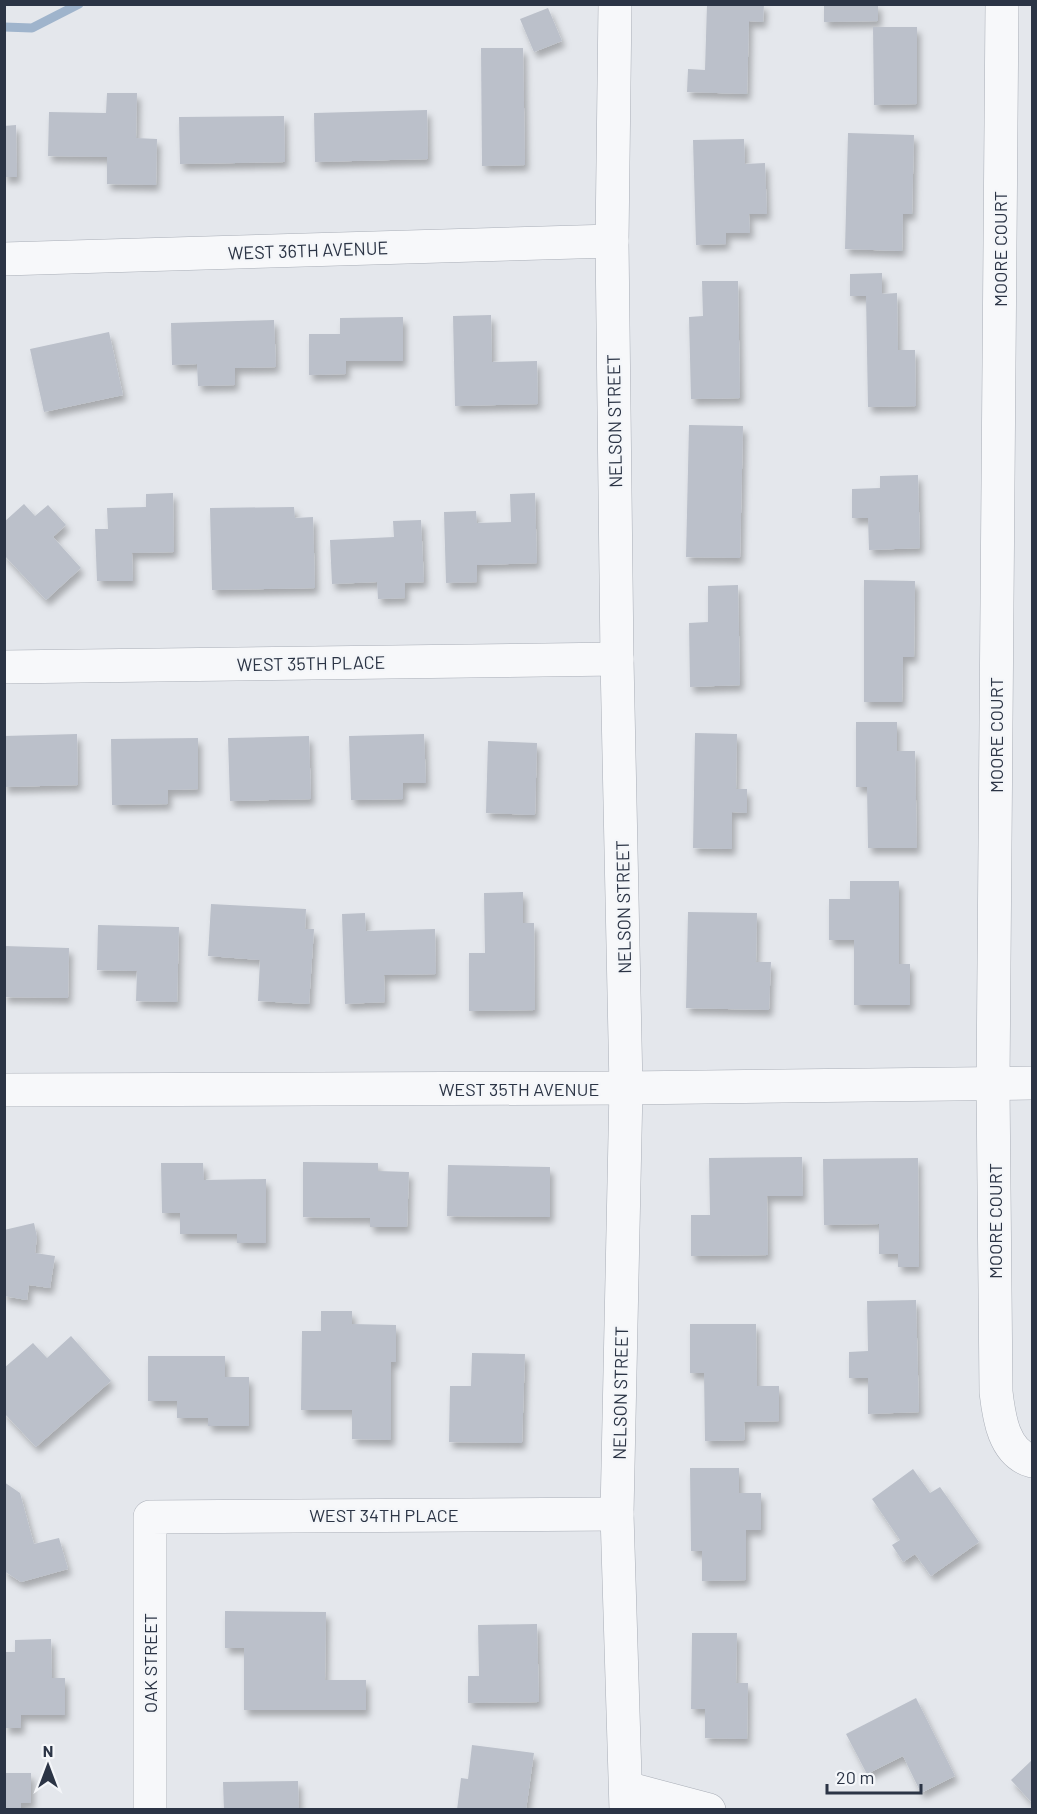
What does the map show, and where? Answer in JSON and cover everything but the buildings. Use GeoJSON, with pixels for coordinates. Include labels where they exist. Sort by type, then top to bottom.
{"type":"FeatureCollection","features":[{"type":"Feature","properties":{"kind":"street","name":"NELSON STREET"},"geometry":{"type":"LineString","coordinates":[[615,4],[612,241],[617,659],[626,1088],[617,1514],[626,1799]]}},
{"type":"Feature","properties":{"kind":"street","name":"MOORE COURT"},"geometry":{"type":"LineString","coordinates":[[1002,4],[993,1084],[996,1392],[999,1419],[1008,1442],[1028,1460]]}},
{"type":"Feature","properties":{"kind":"street","name":"WEST 36TH AVENUE"},"geometry":{"type":"LineString","coordinates":[[4,259],[612,241]]}},
{"type":"Feature","properties":{"kind":"street","name":"WEST 35TH PLACE"},"geometry":{"type":"LineString","coordinates":[[4,667],[617,659]]}},
{"type":"Feature","properties":{"kind":"street","name":"WEST 35TH AVENUE"},"geometry":{"type":"LineString","coordinates":[[4,1090],[626,1088],[1032,1083]]}},
{"type":"Feature","properties":{"kind":"street","name":"WEST 34TH PLACE"},"geometry":{"type":"LineString","coordinates":[[150,1517],[617,1514]]}},
{"type":"Feature","properties":{"kind":"street","name":"OAK STREET"},"geometry":{"type":"LineString","coordinates":[[150,1517],[150,1809]]}},
{"type":"Feature","properties":{"kind":"street"},"geometry":{"type":"LineString","coordinates":[[626,1799],[709,1809]]}},
{"type":"Feature","properties":{"kind":"waterway"},"geometry":{"type":"LineString","coordinates":[[4,27],[32,28],[79,4]]}}]}
